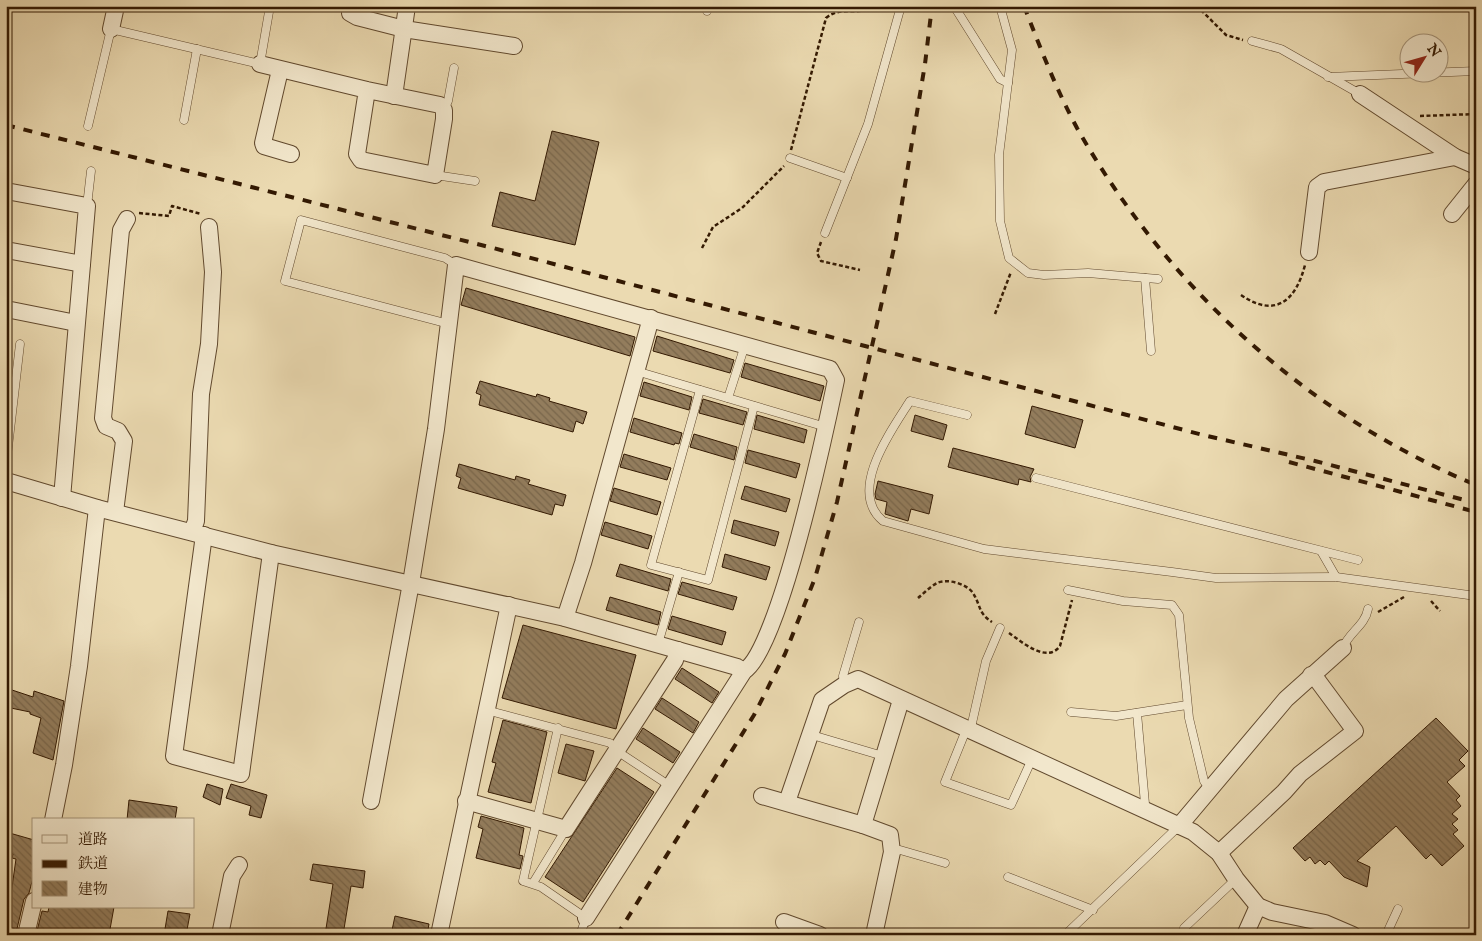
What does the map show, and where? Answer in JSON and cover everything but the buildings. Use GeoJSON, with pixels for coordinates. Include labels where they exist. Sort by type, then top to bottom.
{"type":"FeatureCollection","features":[{"type":"Feature","properties":{"kind":"street"},"geometry":{"type":"LineString","coordinates":[[111,29],[116,6]]}},
{"type":"Feature","properties":{"kind":"street"},"geometry":{"type":"LineString","coordinates":[[350,6],[350,13],[357,17],[404,29],[514,46]]}},
{"type":"Feature","properties":{"kind":"street"},"geometry":{"type":"LineString","coordinates":[[394,96],[407,6]]}},
{"type":"Feature","properties":{"kind":"street"},"geometry":{"type":"LineString","coordinates":[[260,64],[367,90],[440,105],[444,110],[444,119],[435,174],[361,160],[356,154],[367,90]]}},
{"type":"Feature","properties":{"kind":"street"},"geometry":{"type":"LineString","coordinates":[[280,70],[263,143],[264,146],[291,154]]}},
{"type":"Feature","properties":{"kind":"street"},"geometry":{"type":"LineString","coordinates":[[1360,94],[1455,157],[1476,166]]}},
{"type":"Feature","properties":{"kind":"street"},"geometry":{"type":"LineString","coordinates":[[1309,252],[1317,187],[1324,182],[1455,157]]}},
{"type":"Feature","properties":{"kind":"street"},"geometry":{"type":"LineString","coordinates":[[1452,214],[1476,184]]}},
{"type":"Feature","properties":{"kind":"street"},"geometry":{"type":"LineString","coordinates":[[6,192],[87,206],[62,498]]}},
{"type":"Feature","properties":{"kind":"street"},"geometry":{"type":"LineString","coordinates":[[115,512],[124,441],[118,431],[106,426],[103,418],[121,230],[127,219]]}},
{"type":"Feature","properties":{"kind":"street"},"geometry":{"type":"LineString","coordinates":[[210,227],[213,272],[209,344],[201,394],[196,521],[198,533],[174,756],[241,774],[271,553]]}},
{"type":"Feature","properties":{"kind":"street"},"geometry":{"type":"LineString","coordinates":[[6,250],[82,264]]}},
{"type":"Feature","properties":{"kind":"street"},"geometry":{"type":"LineString","coordinates":[[371,801],[411,583],[436,429],[456,265],[830,368],[836,380],[803,526],[776,611],[754,661],[744,671],[586,918]]}},
{"type":"Feature","properties":{"kind":"street"},"geometry":{"type":"LineString","coordinates":[[6,309],[76,324]]}},
{"type":"Feature","properties":{"kind":"street"},"geometry":{"type":"LineString","coordinates":[[565,618],[584,563],[651,318]]}},
{"type":"Feature","properties":{"kind":"street"},"geometry":{"type":"LineString","coordinates":[[6,481],[97,508],[271,553],[565,618],[744,671]]}},
{"type":"Feature","properties":{"kind":"street"},"geometry":{"type":"LineString","coordinates":[[53,818],[64,765],[79,666],[97,508]]}},
{"type":"Feature","properties":{"kind":"street"},"geometry":{"type":"LineString","coordinates":[[439,935],[509,605]]}},
{"type":"Feature","properties":{"kind":"street"},"geometry":{"type":"LineString","coordinates":[[1180,826],[1286,699],[1343,648]]}},
{"type":"Feature","properties":{"kind":"street"},"geometry":{"type":"LineString","coordinates":[[466,801],[566,829],[675,660],[678,650]]}},
{"type":"Feature","properties":{"kind":"street"},"geometry":{"type":"LineString","coordinates":[[1219,853],[1284,792],[1300,774],[1355,731],[1318,680],[1311,675]]}},
{"type":"Feature","properties":{"kind":"street"},"geometry":{"type":"LineString","coordinates":[[787,802],[812,736],[822,700],[844,685],[858,680],[1193,832],[1219,853],[1236,880],[1258,906],[1272,912],[1325,923],[1353,935]]}},
{"type":"Feature","properties":{"kind":"street"},"geometry":{"type":"LineString","coordinates":[[863,825],[901,700]]}},
{"type":"Feature","properties":{"kind":"street"},"geometry":{"type":"LineString","coordinates":[[762,796],[863,825],[890,835],[892,852],[874,935]]}},
{"type":"Feature","properties":{"kind":"street"},"geometry":{"type":"LineString","coordinates":[[220,935],[232,876],[239,865]]}},
{"type":"Feature","properties":{"kind":"street"},"geometry":{"type":"LineString","coordinates":[[1245,935],[1258,906]]}},
{"type":"Feature","properties":{"kind":"street"},"geometry":{"type":"LineString","coordinates":[[26,935],[32,908]]}},
{"type":"Feature","properties":{"kind":"street"},"geometry":{"type":"LineString","coordinates":[[784,922],[820,935]]}},
{"type":"Feature","properties":{"kind":"lane"},"geometry":{"type":"LineString","coordinates":[[88,126],[111,29],[260,64],[270,6]]}},
{"type":"Feature","properties":{"kind":"lane"},"geometry":{"type":"LineString","coordinates":[[825,234],[868,124],[901,6]]}},
{"type":"Feature","properties":{"kind":"lane"},"geometry":{"type":"LineString","coordinates":[[954,6],[1000,79],[1008,83]]}},
{"type":"Feature","properties":{"kind":"lane"},"geometry":{"type":"LineString","coordinates":[[1000,6],[1012,50],[998,155],[1000,221],[1009,258],[1028,273],[1044,275],[1088,274],[1158,279]]}},
{"type":"Feature","properties":{"kind":"lane"},"geometry":{"type":"LineString","coordinates":[[1252,41],[1281,49],[1360,94]]}},
{"type":"Feature","properties":{"kind":"lane"},"geometry":{"type":"LineString","coordinates":[[184,120],[197,49]]}},
{"type":"Feature","properties":{"kind":"lane"},"geometry":{"type":"LineString","coordinates":[[444,110],[448,100],[454,68]]}},
{"type":"Feature","properties":{"kind":"lane"},"geometry":{"type":"LineString","coordinates":[[1328,77],[1476,71]]}},
{"type":"Feature","properties":{"kind":"lane"},"geometry":{"type":"LineString","coordinates":[[790,158],[847,178]]}},
{"type":"Feature","properties":{"kind":"lane"},"geometry":{"type":"LineString","coordinates":[[87,206],[91,171]]}},
{"type":"Feature","properties":{"kind":"lane"},"geometry":{"type":"LineString","coordinates":[[435,174],[475,181]]}},
{"type":"Feature","properties":{"kind":"lane"},"geometry":{"type":"LineString","coordinates":[[449,324],[285,280],[302,220],[445,258],[456,265]]}},
{"type":"Feature","properties":{"kind":"lane"},"geometry":{"type":"LineString","coordinates":[[1145,278],[1151,350]]}},
{"type":"Feature","properties":{"kind":"lane"},"geometry":{"type":"LineString","coordinates":[[6,464],[20,344]]}},
{"type":"Feature","properties":{"kind":"lane"},"geometry":{"type":"LineString","coordinates":[[728,398],[745,345]]}},
{"type":"Feature","properties":{"kind":"lane"},"geometry":{"type":"LineString","coordinates":[[635,371],[826,427]]}},
{"type":"Feature","properties":{"kind":"lane"},"geometry":{"type":"LineString","coordinates":[[700,390],[651,565],[708,580],[754,406]]}},
{"type":"Feature","properties":{"kind":"lane"},"geometry":{"type":"LineString","coordinates":[[967,415],[910,401],[880,451],[870,486],[869,502],[874,513],[883,521],[984,549],[1216,578],[1336,577],[1476,596]]}},
{"type":"Feature","properties":{"kind":"lane"},"geometry":{"type":"LineString","coordinates":[[1036,478],[1358,560]]}},
{"type":"Feature","properties":{"kind":"lane"},"geometry":{"type":"LineString","coordinates":[[1321,552],[1336,577]]}},
{"type":"Feature","properties":{"kind":"lane"},"geometry":{"type":"LineString","coordinates":[[658,644],[679,572]]}},
{"type":"Feature","properties":{"kind":"lane"},"geometry":{"type":"LineString","coordinates":[[1071,591],[1123,600],[1172,605],[1176,609],[1179,615],[1187,705],[1204,781],[1210,790]]}},
{"type":"Feature","properties":{"kind":"lane"},"geometry":{"type":"LineString","coordinates":[[1343,648],[1367,613]]}},
{"type":"Feature","properties":{"kind":"lane"},"geometry":{"type":"LineString","coordinates":[[844,685],[843,676],[859,622]]}},
{"type":"Feature","properties":{"kind":"lane"},"geometry":{"type":"LineString","coordinates":[[1000,628],[986,661],[968,731],[945,782],[1011,805],[1032,759]]}},
{"type":"Feature","properties":{"kind":"lane"},"geometry":{"type":"LineString","coordinates":[[1071,712],[1116,716],[1187,705]]}},
{"type":"Feature","properties":{"kind":"lane"},"geometry":{"type":"LineString","coordinates":[[486,710],[610,743],[670,786]]}},
{"type":"Feature","properties":{"kind":"lane"},"geometry":{"type":"LineString","coordinates":[[1137,713],[1145,804],[1143,809]]}},
{"type":"Feature","properties":{"kind":"lane"},"geometry":{"type":"LineString","coordinates":[[558,728],[523,881],[533,883],[586,918],[580,935]]}},
{"type":"Feature","properties":{"kind":"lane"},"geometry":{"type":"LineString","coordinates":[[812,736],[883,756]]}},
{"type":"Feature","properties":{"kind":"lane"},"geometry":{"type":"LineString","coordinates":[[1065,935],[1180,826]]}},
{"type":"Feature","properties":{"kind":"lane"},"geometry":{"type":"LineString","coordinates":[[533,883],[566,829]]}},
{"type":"Feature","properties":{"kind":"lane"},"geometry":{"type":"LineString","coordinates":[[892,852],[900,850],[945,863]]}},
{"type":"Feature","properties":{"kind":"lane"},"geometry":{"type":"LineString","coordinates":[[1008,877],[1093,910]]}},
{"type":"Feature","properties":{"kind":"lane"},"geometry":{"type":"LineString","coordinates":[[1184,928],[1236,880]]}},
{"type":"Feature","properties":{"kind":"lane"},"geometry":{"type":"LineString","coordinates":[[1386,935],[1398,909]]}},
{"type":"Feature","properties":{"kind":"path"},"geometry":{"type":"LineString","coordinates":[[702,248],[713,227],[742,208],[790,158],[793,136],[826,18],[839,11],[862,12],[874,6]]}},
{"type":"Feature","properties":{"kind":"path"},"geometry":{"type":"LineString","coordinates":[[1170,6],[1194,11],[1201,10],[1204,6]]}},
{"type":"Feature","properties":{"kind":"path"},"geometry":{"type":"LineString","coordinates":[[1201,10],[1226,35],[1236,40],[1252,41]]}},
{"type":"Feature","properties":{"kind":"path"},"geometry":{"type":"LineString","coordinates":[[1399,120],[1407,117],[1476,114]]}},
{"type":"Feature","properties":{"kind":"path"},"geometry":{"type":"LineString","coordinates":[[127,219],[138,213],[170,216],[172,206],[204,215],[210,227]]}},
{"type":"Feature","properties":{"kind":"path"},"geometry":{"type":"LineString","coordinates":[[825,234],[817,253],[821,261],[860,270]]}},
{"type":"Feature","properties":{"kind":"path"},"geometry":{"type":"LineString","coordinates":[[1241,295],[1253,303],[1274,305],[1293,295],[1300,285],[1309,252]]}},
{"type":"Feature","properties":{"kind":"path"},"geometry":{"type":"LineString","coordinates":[[994,314],[1008,285],[1013,263]]}},
{"type":"Feature","properties":{"kind":"path"},"geometry":{"type":"LineString","coordinates":[[918,598],[937,583],[945,581],[964,586],[972,592],[982,616],[1034,650],[1051,653],[1060,646],[1071,591]]}},
{"type":"Feature","properties":{"kind":"path"},"geometry":{"type":"LineString","coordinates":[[1367,613],[1409,594]]}},
{"type":"Feature","properties":{"kind":"path"},"geometry":{"type":"LineString","coordinates":[[1427,596],[1440,612]]}},
{"type":"Feature","properties":{"kind":"railway"},"geometry":{"type":"LineString","coordinates":[[617,935],[754,715],[785,654],[815,578],[837,502],[896,239],[925,64],[932,6]]}},
{"type":"Feature","properties":{"kind":"railway"},"geometry":{"type":"LineString","coordinates":[[1024,6],[1055,83],[1077,128],[1113,186],[1154,241],[1198,292],[1247,340],[1299,383],[1355,422],[1414,456],[1476,485]]}},
{"type":"Feature","properties":{"kind":"railway"},"geometry":{"type":"LineString","coordinates":[[6,125],[493,248],[1203,435],[1315,461],[1476,503]]}},
{"type":"Feature","properties":{"kind":"railway"},"geometry":{"type":"LineString","coordinates":[[1289,462],[1476,512]]}}]}
